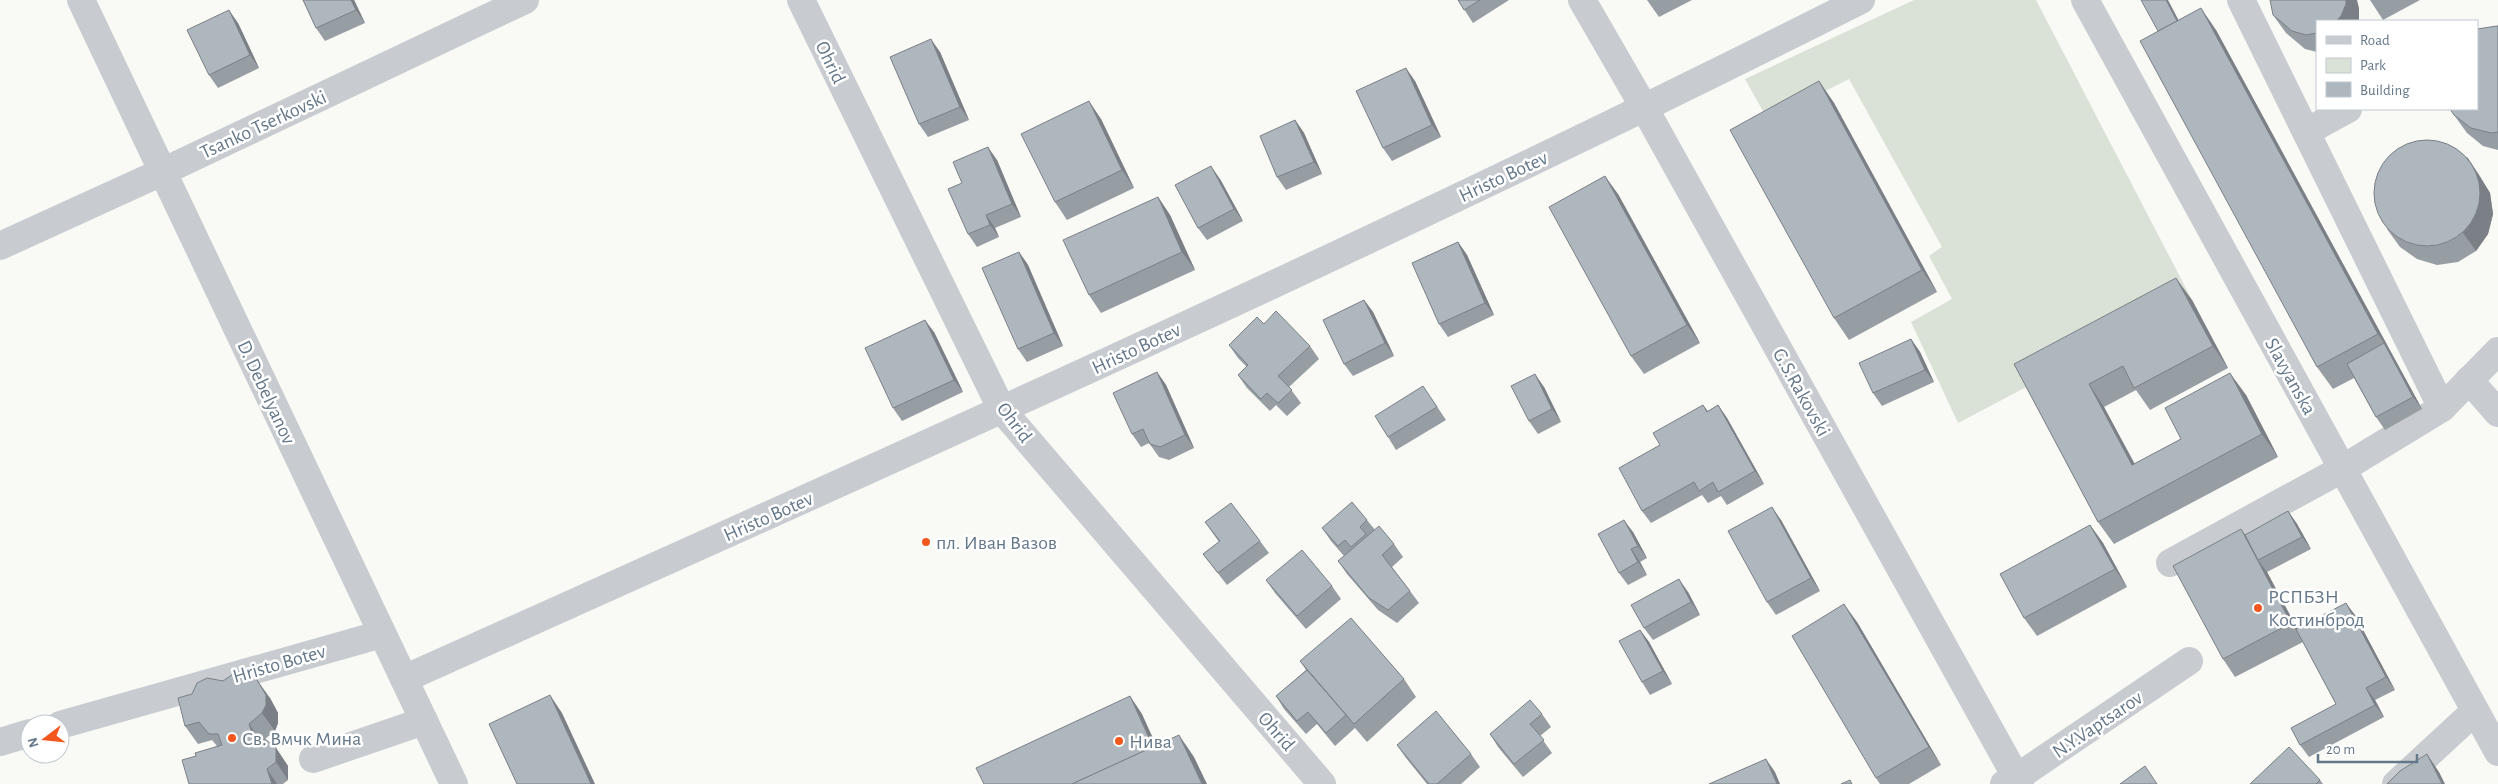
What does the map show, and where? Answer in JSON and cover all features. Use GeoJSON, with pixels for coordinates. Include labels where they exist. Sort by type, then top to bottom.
{"type":"FeatureCollection","features":[{"type":"Feature","properties":{"kind":"street","name":"D. Debelyanov"},"geometry":{"type":"LineString","coordinates":[[81,0],[454,784]]}},
{"type":"Feature","properties":{"kind":"street","name":"Tsanko Tserkovski"},"geometry":{"type":"LineString","coordinates":[[0,246],[162,172],[524,0]]}},
{"type":"Feature","properties":{"kind":"street","name":"Ohrid"},"geometry":{"type":"LineString","coordinates":[[801,0],[1002,410],[1322,784]]}},
{"type":"Feature","properties":{"kind":"street","name":"G.S.Rakovski"},"geometry":{"type":"LineString","coordinates":[[1582,0],[1645,109],[2013,782]]}},
{"type":"Feature","properties":{"kind":"street","name":"Hristo Botev"},"geometry":{"type":"LineString","coordinates":[[404,679],[1002,410],[1645,109],[1861,0]]}},
{"type":"Feature","properties":{"kind":"street","name":"Slavyanska"},"geometry":{"type":"LineString","coordinates":[[2085,0],[2498,752]]}},
{"type":"Feature","properties":{"kind":"street"},"geometry":{"type":"LineString","coordinates":[[2241,0],[2442,408]]}},
{"type":"Feature","properties":{"kind":"street"},"geometry":{"type":"LineString","coordinates":[[2306,132],[2346,110]]}},
{"type":"Feature","properties":{"kind":"street"},"geometry":{"type":"LineString","coordinates":[[2170,563],[2342,469],[2442,408],[2498,351]]}},
{"type":"Feature","properties":{"kind":"street"},"geometry":{"type":"LineString","coordinates":[[2469,380],[2498,413]]}},
{"type":"Feature","properties":{"kind":"street","name":"Hristo Botev"},"geometry":{"type":"LineString","coordinates":[[70,722],[382,634]]}},
{"type":"Feature","properties":{"kind":"street","name":"N.Y.Vaptsarov"},"geometry":{"type":"LineString","coordinates":[[2013,782],[2189,662]]}},
{"type":"Feature","properties":{"kind":"street"},"geometry":{"type":"LineString","coordinates":[[2396,784],[2475,711]]}},
{"type":"Feature","properties":{"kind":"street"},"geometry":{"type":"LineString","coordinates":[[313,759],[424,721]]}},
{"type":"Feature","properties":{"kind":"street"},"geometry":{"type":"LineString","coordinates":[[0,742],[20,736]]}},
{"type":"Feature","properties":{"kind":"green space"},"geometry":{"type":"Polygon","coordinates":[[[1914,0],[2036,0],[2192,300],[1958,423],[1911,322],[1952,299],[1929,256],[1942,247],[1849,79],[1768,120],[1745,79],[1914,0]]]}},
{"type":"Feature","properties":{"kind":"building"},"geometry":{"type":"Polygon","coordinates":[[[303,0],[351,0],[356,10],[316,28],[303,0]]]}},
{"type":"Feature","properties":{"kind":"building"},"geometry":{"type":"Polygon","coordinates":[[[1458,0],[1480,0],[1464,10],[1458,0]]]}},
{"type":"Feature","properties":{"kind":"building"},"geometry":{"type":"Polygon","coordinates":[[[2141,0],[2166,0],[2177,21],[2158,31],[2141,0]]]}},
{"type":"Feature","properties":{"kind":"building"},"geometry":{"type":"Polygon","coordinates":[[[2270,0],[2346,0],[2341,16],[2337,20],[2316,20],[2316,33],[2306,35],[2292,31],[2273,15],[2270,0]]]}},
{"type":"Feature","properties":{"kind":"building"},"geometry":{"type":"Polygon","coordinates":[[[2201,8],[2378,334],[2317,367],[2140,41],[2201,8]]]}},
{"type":"Feature","properties":{"kind":"building"},"geometry":{"type":"Polygon","coordinates":[[[229,10],[250,55],[209,75],[187,30],[229,10]]]}},
{"type":"Feature","properties":{"kind":"building"},"geometry":{"type":"Polygon","coordinates":[[[2498,26],[2498,132],[2491,133],[2471,128],[2454,115],[2451,110],[2478,110],[2478,29],[2498,26]]]}},
{"type":"Feature","properties":{"kind":"building"},"geometry":{"type":"Polygon","coordinates":[[[931,39],[960,107],[919,124],[890,57],[931,39]]]}},
{"type":"Feature","properties":{"kind":"building"},"geometry":{"type":"Polygon","coordinates":[[[1406,68],[1432,125],[1383,148],[1356,91],[1406,68]]]}},
{"type":"Feature","properties":{"kind":"building"},"geometry":{"type":"Polygon","coordinates":[[[1819,81],[1922,270],[1834,318],[1730,130],[1819,81]]]}},
{"type":"Feature","properties":{"kind":"building"},"geometry":{"type":"Polygon","coordinates":[[[1089,101],[1122,170],[1055,202],[1021,134],[1089,101]]]}},
{"type":"Feature","properties":{"kind":"building"},"geometry":{"type":"Polygon","coordinates":[[[1295,120],[1314,162],[1277,177],[1260,136],[1295,120]]]}},
{"type":"Feature","properties":{"kind":"building"},"geometry":{"type":"Polygon","coordinates":[[[2427,140],[2447,144],[2464,156],[2476,173],[2480,193],[2476,213],[2464,230],[2447,242],[2427,246],[2407,242],[2390,230],[2378,213],[2374,193],[2378,173],[2390,156],[2407,144],[2427,140]]]}},
{"type":"Feature","properties":{"kind":"building"},"geometry":{"type":"Polygon","coordinates":[[[988,147],[1012,204],[986,215],[990,225],[968,234],[948,189],[962,183],[953,162],[988,147]]]}},
{"type":"Feature","properties":{"kind":"building"},"geometry":{"type":"Polygon","coordinates":[[[1211,166],[1234,209],[1198,228],[1175,185],[1211,166]]]}},
{"type":"Feature","properties":{"kind":"building"},"geometry":{"type":"Polygon","coordinates":[[[1605,176],[1687,325],[1631,356],[1549,207],[1605,176]]]}},
{"type":"Feature","properties":{"kind":"building"},"geometry":{"type":"Polygon","coordinates":[[[1158,197],[1182,252],[1089,295],[1063,240],[1158,197]]]}},
{"type":"Feature","properties":{"kind":"building"},"geometry":{"type":"Polygon","coordinates":[[[1458,242],[1485,303],[1439,324],[1412,263],[1458,242]]]}},
{"type":"Feature","properties":{"kind":"building"},"geometry":{"type":"Polygon","coordinates":[[[1019,252],[1054,333],[1018,349],[982,268],[1019,252]]]}},
{"type":"Feature","properties":{"kind":"building"},"geometry":{"type":"Polygon","coordinates":[[[2176,278],[2213,346],[2134,388],[2123,366],[2089,384],[2132,465],[2181,439],[2165,408],[2230,373],[2262,434],[2098,522],[2014,364],[2176,278]]]}},
{"type":"Feature","properties":{"kind":"building"},"geometry":{"type":"Polygon","coordinates":[[[1364,300],[1385,343],[1344,364],[1323,320],[1364,300]]]}},
{"type":"Feature","properties":{"kind":"building"},"geometry":{"type":"Polygon","coordinates":[[[1276,311],[1310,346],[1278,376],[1292,390],[1278,403],[1267,393],[1261,399],[1238,375],[1248,365],[1229,345],[1257,317],[1264,324],[1276,311]]]}},
{"type":"Feature","properties":{"kind":"building"},"geometry":{"type":"Polygon","coordinates":[[[925,320],[954,380],[893,408],[865,348],[925,320]]]}},
{"type":"Feature","properties":{"kind":"building"},"geometry":{"type":"Polygon","coordinates":[[[1911,339],[1925,370],[1873,393],[1859,363],[1911,339]]]}},
{"type":"Feature","properties":{"kind":"building"},"geometry":{"type":"Polygon","coordinates":[[[2384,343],[2413,397],[2376,417],[2347,364],[2384,343]]]}},
{"type":"Feature","properties":{"kind":"building"},"geometry":{"type":"Polygon","coordinates":[[[1157,372],[1185,435],[1160,447],[1150,444],[1143,429],[1132,434],[1113,393],[1157,372]]]}},
{"type":"Feature","properties":{"kind":"building"},"geometry":{"type":"Polygon","coordinates":[[[1535,374],[1552,409],[1529,421],[1511,386],[1535,374]]]}},
{"type":"Feature","properties":{"kind":"building"},"geometry":{"type":"Polygon","coordinates":[[[1423,386],[1437,407],[1388,437],[1375,416],[1423,386]]]}},
{"type":"Feature","properties":{"kind":"building"},"geometry":{"type":"Polygon","coordinates":[[[1703,405],[1707,412],[1718,405],[1755,471],[1718,492],[1713,482],[1699,491],[1694,482],[1642,511],[1619,468],[1660,445],[1653,433],[1703,405]]]}},
{"type":"Feature","properties":{"kind":"building"},"geometry":{"type":"Polygon","coordinates":[[[1352,502],[1367,520],[1360,527],[1366,534],[1351,547],[1345,540],[1338,546],[1322,528],[1352,502]]]}},
{"type":"Feature","properties":{"kind":"building"},"geometry":{"type":"Polygon","coordinates":[[[1231,503],[1260,541],[1218,573],[1203,554],[1220,541],[1205,522],[1231,503]]]}},
{"type":"Feature","properties":{"kind":"building"},"geometry":{"type":"Polygon","coordinates":[[[1772,507],[1811,578],[1767,602],[1728,531],[1772,507]]]}},
{"type":"Feature","properties":{"kind":"building"},"geometry":{"type":"Polygon","coordinates":[[[2288,511],[2302,537],[2258,560],[2245,535],[2288,511]]]}},
{"type":"Feature","properties":{"kind":"building"},"geometry":{"type":"Polygon","coordinates":[[[1624,520],[1638,546],[1631,549],[1638,562],[1619,573],[1598,534],[1624,520]]]}},
{"type":"Feature","properties":{"kind":"building"},"geometry":{"type":"Polygon","coordinates":[[[2090,525],[2115,569],[2024,618],[2000,574],[2090,525]]]}},
{"type":"Feature","properties":{"kind":"building"},"geometry":{"type":"Polygon","coordinates":[[[1379,526],[1394,544],[1382,555],[1410,591],[1388,610],[1369,598],[1338,561],[1379,526]]]}},
{"type":"Feature","properties":{"kind":"building"},"geometry":{"type":"Polygon","coordinates":[[[2241,529],[2291,623],[2223,659],[2173,566],[2241,529]]]}},
{"type":"Feature","properties":{"kind":"building"},"geometry":{"type":"Polygon","coordinates":[[[1302,550],[1332,586],[1297,616],[1266,580],[1302,550]]]}},
{"type":"Feature","properties":{"kind":"building"},"geometry":{"type":"Polygon","coordinates":[[[1679,579],[1691,602],[1644,628],[1631,605],[1679,579]]]}},
{"type":"Feature","properties":{"kind":"building"},"geometry":{"type":"Polygon","coordinates":[[[2346,603],[2386,677],[2366,688],[2375,705],[2300,745],[2291,728],[2336,704],[2296,629],[2346,603]]]}},
{"type":"Feature","properties":{"kind":"building"},"geometry":{"type":"Polygon","coordinates":[[[1844,604],[1929,747],[1876,778],[1792,636],[1844,604]]]}},
{"type":"Feature","properties":{"kind":"building"},"geometry":{"type":"Polygon","coordinates":[[[1351,618],[1404,679],[1354,724],[1300,661],[1351,618]]]}},
{"type":"Feature","properties":{"kind":"building"},"geometry":{"type":"Polygon","coordinates":[[[1640,630],[1663,671],[1642,682],[1619,641],[1640,630]]]}},
{"type":"Feature","properties":{"kind":"building"},"geometry":{"type":"Polygon","coordinates":[[[1307,670],[1346,715],[1326,733],[1308,712],[1297,721],[1276,696],[1307,670]]]}},
{"type":"Feature","properties":{"kind":"building","name":"Св. Вмчк Мина"},"geometry":{"type":"Polygon","coordinates":[[[236,672],[251,674],[266,695],[266,705],[262,713],[249,724],[254,739],[265,739],[276,748],[276,762],[267,769],[272,784],[189,784],[182,760],[196,756],[195,753],[222,745],[218,734],[209,734],[199,722],[185,726],[178,698],[192,694],[197,683],[207,678],[223,681],[236,672]]]}},
{"type":"Feature","properties":{"kind":"building"},"geometry":{"type":"Polygon","coordinates":[[[550,695],[591,784],[517,784],[489,724],[550,695]]]}},
{"type":"Feature","properties":{"kind":"building"},"geometry":{"type":"Polygon","coordinates":[[[1130,696],[1153,747],[1072,784],[984,784],[976,768],[1130,696]]]}},
{"type":"Feature","properties":{"kind":"building"},"geometry":{"type":"Polygon","coordinates":[[[1530,700],[1542,714],[1530,724],[1544,740],[1514,764],[1490,734],[1530,700]]]}},
{"type":"Feature","properties":{"kind":"building"},"geometry":{"type":"Polygon","coordinates":[[[1436,711],[1471,754],[1437,784],[1429,784],[1397,745],[1436,711]]]}},
{"type":"Feature","properties":{"kind":"building"},"geometry":{"type":"Polygon","coordinates":[[[1179,735],[1202,784],[1072,784],[1179,735]]]}},
{"type":"Feature","properties":{"kind":"building"},"geometry":{"type":"Polygon","coordinates":[[[2289,747],[2320,780],[2316,784],[2250,784],[2289,747]]]}},
{"type":"Feature","properties":{"kind":"building"},"geometry":{"type":"Polygon","coordinates":[[[2427,754],[2442,784],[2387,784],[2400,771],[2427,754]]]}},
{"type":"Feature","properties":{"kind":"building"},"geometry":{"type":"Polygon","coordinates":[[[1766,759],[1777,784],[1709,784],[1766,759]]]}},
{"type":"Feature","properties":{"kind":"building"},"geometry":{"type":"Polygon","coordinates":[[[2145,766],[2157,784],[2120,784],[2145,766]]]}},
{"type":"Feature","properties":{"kind":"building"},"geometry":{"type":"Polygon","coordinates":[[[1850,780],[1852,784],[1841,784],[1850,780]]]}},
{"type":"Feature","properties":{"kind":"place","name":"пл. Иван Вазов"},"geometry":{"type":"Point","coordinates":[926,542]}},
{"type":"Feature","properties":{"kind":"place","name":"РСПБЗН Костинброд"},"geometry":{"type":"Point","coordinates":[2258,608]}},
{"type":"Feature","properties":{"kind":"place","name":"Св. Вмчк Мина"},"geometry":{"type":"Point","coordinates":[232,738]}},
{"type":"Feature","properties":{"kind":"place","name":"Нива"},"geometry":{"type":"Point","coordinates":[1119,741]}}]}
